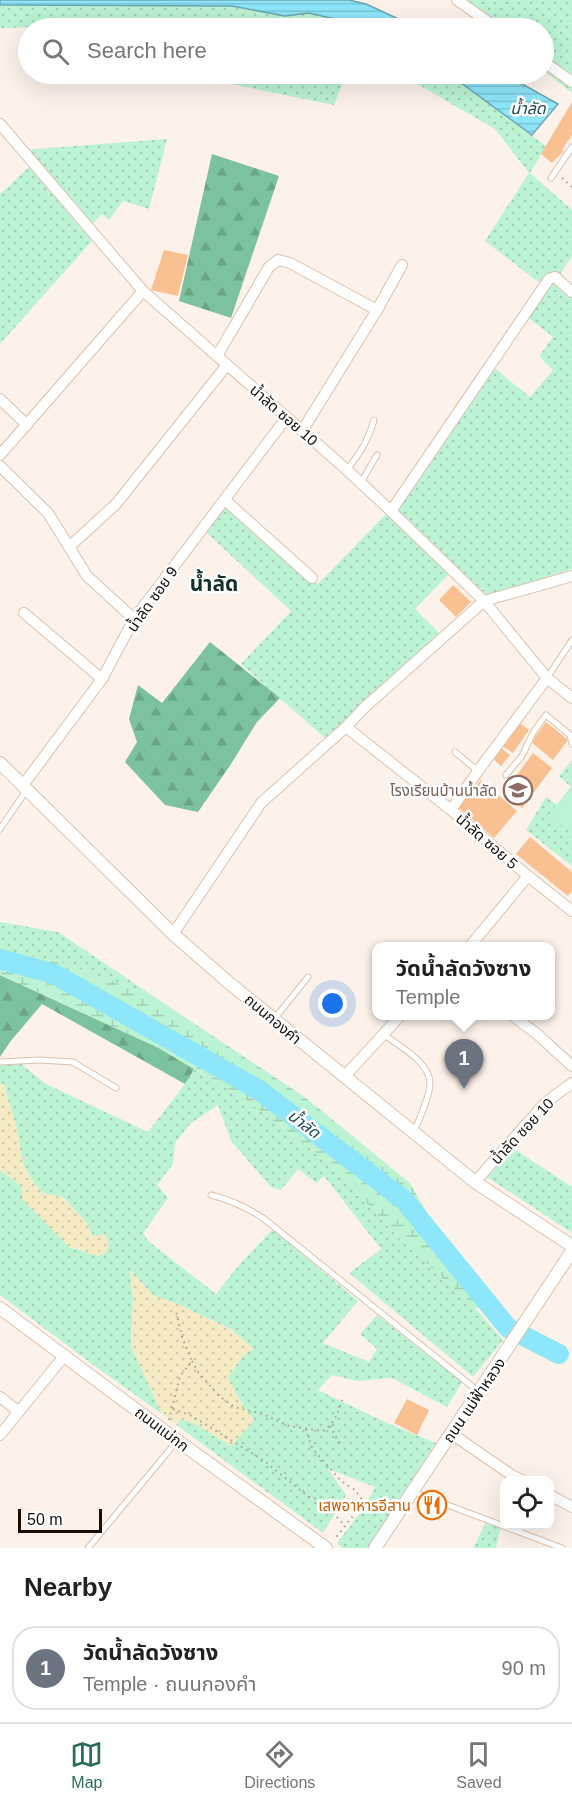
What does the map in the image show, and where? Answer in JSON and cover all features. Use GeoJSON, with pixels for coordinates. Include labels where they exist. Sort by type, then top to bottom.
{"type":"FeatureCollection","features":[{"type":"Feature","properties":{"kind":"street"},"geometry":{"type":"LineString","coordinates":[[457,0],[483,18]]}},
{"type":"Feature","properties":{"kind":"street"},"geometry":{"type":"LineString","coordinates":[[554,70],[572,82]]}},
{"type":"Feature","properties":{"kind":"street","name":"น้ำลัด ซอย 10"},"geometry":{"type":"LineString","coordinates":[[0,124],[143,291],[391,511],[484,601],[547,678],[572,698]]}},
{"type":"Feature","properties":{"kind":"street"},"geometry":{"type":"LineString","coordinates":[[217,356],[269,267],[278,260],[290,263],[376,310]]}},
{"type":"Feature","properties":{"kind":"street"},"geometry":{"type":"LineString","coordinates":[[302,431],[402,266]]}},
{"type":"Feature","properties":{"kind":"street"},"geometry":{"type":"LineString","coordinates":[[391,511],[549,279],[555,278],[572,292]]}},
{"type":"Feature","properties":{"kind":"street"},"geometry":{"type":"LineString","coordinates":[[0,454],[143,291]]}},
{"type":"Feature","properties":{"kind":"street"},"geometry":{"type":"LineString","coordinates":[[69,547],[116,504],[228,364]]}},
{"type":"Feature","properties":{"kind":"street"},"geometry":{"type":"LineString","coordinates":[[0,399],[27,425]]}},
{"type":"Feature","properties":{"kind":"street","name":"น้ำลัด ซอย 9"},"geometry":{"type":"LineString","coordinates":[[25,787],[102,679],[134,619],[287,417]]}},
{"type":"Feature","properties":{"kind":"street"},"geometry":{"type":"LineString","coordinates":[[0,466],[48,513],[87,576],[134,619]]}},
{"type":"Feature","properties":{"kind":"street"},"geometry":{"type":"LineString","coordinates":[[225,500],[312,578]]}},
{"type":"Feature","properties":{"kind":"street"},"geometry":{"type":"LineString","coordinates":[[173,934],[261,803],[346,727],[365,707],[484,601],[572,576]]}},
{"type":"Feature","properties":{"kind":"street"},"geometry":{"type":"LineString","coordinates":[[24,613],[102,679]]}},
{"type":"Feature","properties":{"kind":"street"},"geometry":{"type":"LineString","coordinates":[[451,810],[547,678]]}},
{"type":"Feature","properties":{"kind":"street","name":"น้ำลัด ซอย 5"},"geometry":{"type":"LineString","coordinates":[[346,727],[451,810],[572,911]]}},
{"type":"Feature","properties":{"kind":"street","name":"ถนนกองคำ"},"geometry":{"type":"LineString","coordinates":[[0,763],[173,934],[274,1020],[475,1182],[572,1246]]}},
{"type":"Feature","properties":{"kind":"street"},"geometry":{"type":"LineString","coordinates":[[473,942],[528,876]]}},
{"type":"Feature","properties":{"kind":"street"},"geometry":{"type":"LineString","coordinates":[[344,1077],[396,1020]]}},
{"type":"Feature","properties":{"kind":"street"},"geometry":{"type":"LineString","coordinates":[[518,1020],[572,1066]]}},
{"type":"Feature","properties":{"kind":"street","name":"น้ำลัด ซอย 10"},"geometry":{"type":"LineString","coordinates":[[475,1182],[545,1103],[572,1083]]}},
{"type":"Feature","properties":{"kind":"street","name":"ถนน แม่ฟ้าหลวง"},"geometry":{"type":"LineString","coordinates":[[375,1548],[572,1251]]}},
{"type":"Feature","properties":{"kind":"street","name":"ถนนแม่กก"},"geometry":{"type":"LineString","coordinates":[[0,1308],[178,1441],[330,1544]]}},
{"type":"Feature","properties":{"kind":"street"},"geometry":{"type":"LineString","coordinates":[[0,1435],[64,1355]]}},
{"type":"Feature","properties":{"kind":"street"},"geometry":{"type":"LineString","coordinates":[[0,1396],[19,1412]]}},
{"type":"Feature","properties":{"kind":"street"},"geometry":{"type":"LineString","coordinates":[[452,1434],[514,1476]]}},
{"type":"Feature","properties":{"kind":"street"},"geometry":{"type":"LineString","coordinates":[[554,1498],[572,1507]]}},
{"type":"Feature","properties":{"kind":"lane"},"geometry":{"type":"LineString","coordinates":[[553,175],[572,147]]}},
{"type":"Feature","properties":{"kind":"lane"},"geometry":{"type":"LineString","coordinates":[[347,470],[365,445],[374,420]]}},
{"type":"Feature","properties":{"kind":"lane"},"geometry":{"type":"LineString","coordinates":[[360,484],[377,454]]}},
{"type":"Feature","properties":{"kind":"lane"},"geometry":{"type":"LineString","coordinates":[[547,678],[572,640]]}},
{"type":"Feature","properties":{"kind":"lane"},"geometry":{"type":"LineString","coordinates":[[506,775],[522,756],[534,731],[546,715],[570,735],[572,744]]}},
{"type":"Feature","properties":{"kind":"lane"},"geometry":{"type":"LineString","coordinates":[[455,752],[478,771]]}},
{"type":"Feature","properties":{"kind":"lane"},"geometry":{"type":"LineString","coordinates":[[0,829],[25,787]]}},
{"type":"Feature","properties":{"kind":"lane"},"geometry":{"type":"LineString","coordinates":[[274,1020],[308,977]]}},
{"type":"Feature","properties":{"kind":"lane"},"geometry":{"type":"LineString","coordinates":[[383,1034],[414,1057],[429,1073],[428,1095],[417,1125]]}},
{"type":"Feature","properties":{"kind":"lane"},"geometry":{"type":"LineString","coordinates":[[0,1062],[40,1060],[73,1062],[116,1088]]}},
{"type":"Feature","properties":{"kind":"lane"},"geometry":{"type":"LineString","coordinates":[[211,1195],[228,1199],[248,1208],[262,1218],[480,1392]]}},
{"type":"Feature","properties":{"kind":"lane"},"geometry":{"type":"LineString","coordinates":[[88,1548],[178,1441]]}},
{"type":"Feature","properties":{"kind":"lane"},"geometry":{"type":"LineString","coordinates":[[413,1492],[562,1548]]}},
{"type":"Feature","properties":{"kind":"path"},"geometry":{"type":"LineString","coordinates":[[553,175],[572,187]]}},
{"type":"Feature","properties":{"kind":"path"},"geometry":{"type":"LineString","coordinates":[[176,1311],[182,1337],[198,1372],[219,1396],[234,1407],[263,1414],[290,1426],[323,1431],[337,1417],[342,1400]]}},
{"type":"Feature","properties":{"kind":"path"},"geometry":{"type":"LineString","coordinates":[[166,1432],[180,1376],[192,1361]]}},
{"type":"Feature","properties":{"kind":"path"},"geometry":{"type":"LineString","coordinates":[[173,1409],[192,1416],[263,1460],[309,1497],[315,1497],[323,1503],[345,1526]]}},
{"type":"Feature","properties":{"kind":"path"},"geometry":{"type":"LineString","coordinates":[[330,1426],[340,1444]]}},
{"type":"Feature","properties":{"kind":"path"},"geometry":{"type":"LineString","coordinates":[[306,1429],[312,1448],[341,1481],[355,1490],[364,1502],[330,1544]]}},
{"type":"Feature","properties":{"kind":"green space"},"geometry":{"type":"Polygon","coordinates":[[[454,0],[572,0],[572,93],[554,79],[554,18],[477,18],[454,0]]]}},
{"type":"Feature","properties":{"kind":"green space"},"geometry":{"type":"Polygon","coordinates":[[[0,5],[232,6],[285,16],[309,13],[331,18],[18,18],[18,28],[0,28],[0,5]]]}},
{"type":"Feature","properties":{"kind":"green space"},"geometry":{"type":"Polygon","coordinates":[[[231,84],[342,84],[334,105],[231,84]]]}},
{"type":"Feature","properties":{"kind":"green space"},"geometry":{"type":"Polygon","coordinates":[[[417,84],[462,84],[546,146],[530,173],[572,210],[572,256],[561,273],[538,282],[485,241],[529,173],[495,129],[417,84]]]}},
{"type":"Feature","properties":{"kind":"green space"},"geometry":{"type":"Polygon","coordinates":[[[167,139],[149,209],[123,201],[109,220],[102,214],[89,228],[22,150],[167,139]]]}},
{"type":"Feature","properties":{"kind":"green space"},"geometry":{"type":"Polygon","coordinates":[[[212,154],[279,176],[231,318],[179,301],[212,154]]]}},
{"type":"Feature","properties":{"kind":"green space"},"geometry":{"type":"Polygon","coordinates":[[[29,167],[92,241],[0,344],[0,194],[29,167]]]}},
{"type":"Feature","properties":{"kind":"green space"},"geometry":{"type":"Polygon","coordinates":[[[551,281],[572,295],[572,569],[488,596],[398,510],[493,367],[530,397],[553,370],[539,356],[553,337],[526,316],[551,281]]]}},
{"type":"Feature","properties":{"kind":"green space"},"geometry":{"type":"Polygon","coordinates":[[[228,503],[318,584],[386,514],[449,574],[415,609],[440,634],[325,738],[241,664],[291,611],[207,533],[228,503]]]}},
{"type":"Feature","properties":{"kind":"green space"},"geometry":{"type":"Polygon","coordinates":[[[210,642],[280,698],[257,722],[198,812],[165,805],[125,762],[137,742],[129,719],[138,685],[162,703],[210,642]]]}},
{"type":"Feature","properties":{"kind":"green space"},"geometry":{"type":"Polygon","coordinates":[[[572,760],[572,866],[526,830],[546,797],[557,805],[571,787],[559,776],[572,760]]]}},
{"type":"Feature","properties":{"kind":"green space"},"geometry":{"type":"Polygon","coordinates":[[[572,785],[572,825],[568,831],[548,816],[572,785]]]}},
{"type":"Feature","properties":{"kind":"green space"},"geometry":{"type":"Polygon","coordinates":[[[0,922],[58,932],[153,996],[63,963],[0,951],[0,922]]]}},
{"type":"Feature","properties":{"kind":"green space"},"geometry":{"type":"Polygon","coordinates":[[[0,951],[63,963],[153,996],[306,1098],[410,1183],[445,1244],[491,1298],[476,1309],[400,1239],[333,1166],[245,1099],[159,1048],[0,975],[0,951]]]}},
{"type":"Feature","properties":{"kind":"green space"},"geometry":{"type":"Polygon","coordinates":[[[0,975],[159,1048],[194,1069],[185,1084],[42,1004],[0,1057],[0,975]]]}},
{"type":"Feature","properties":{"kind":"green space"},"geometry":{"type":"Polygon","coordinates":[[[18,1061],[46,1084],[148,1132],[194,1069],[245,1099],[333,1166],[400,1239],[476,1309],[503,1340],[473,1377],[349,1273],[381,1249],[324,1176],[316,1183],[298,1169],[281,1190],[271,1187],[231,1141],[218,1105],[190,1124],[175,1143],[173,1164],[157,1185],[168,1198],[144,1232],[142,1231],[148,1241],[216,1294],[239,1265],[273,1229],[358,1301],[323,1343],[369,1362],[377,1349],[360,1334],[377,1315],[462,1382],[447,1407],[392,1378],[357,1381],[332,1375],[318,1390],[387,1423],[436,1443],[370,1548],[342,1548],[337,1543],[366,1505],[375,1487],[328,1469],[346,1495],[323,1533],[177,1425],[180,1419],[194,1423],[231,1446],[254,1420],[242,1404],[228,1377],[243,1356],[232,1330],[178,1304],[154,1296],[130,1271],[133,1297],[131,1346],[162,1414],[0,1295],[0,1169],[21,1186],[69,1247],[99,1256],[106,1252],[109,1244],[93,1236],[86,1222],[63,1197],[42,1193],[24,1166],[16,1125],[3,1083],[0,1084],[0,1062],[18,1061]]]}},
{"type":"Feature","properties":{"kind":"green space"},"geometry":{"type":"Polygon","coordinates":[[[508,1145],[572,1187],[572,1233],[487,1177],[508,1145]]]}},
{"type":"Feature","properties":{"kind":"green space"},"geometry":{"type":"Polygon","coordinates":[[[487,1520],[500,1525],[496,1548],[473,1548],[487,1520]]]}},
{"type":"Feature","properties":{"kind":"sand"},"geometry":{"type":"Polygon","coordinates":[[[3,1083],[16,1125],[24,1166],[32,1180],[42,1193],[62,1197],[86,1222],[93,1236],[105,1234],[109,1244],[106,1252],[99,1256],[69,1247],[22,1199],[21,1186],[0,1170],[0,1084],[3,1083]]]}},
{"type":"Feature","properties":{"kind":"sand"},"geometry":{"type":"Polygon","coordinates":[[[130,1270],[154,1296],[178,1304],[232,1330],[254,1349],[243,1356],[228,1377],[242,1404],[254,1420],[231,1446],[194,1423],[180,1419],[177,1425],[162,1414],[131,1346],[133,1297],[130,1270]]]}},
{"type":"Feature","properties":{"kind":"water"},"geometry":{"type":"Polygon","coordinates":[[[0,0],[349,0],[366,4],[396,18],[331,18],[309,13],[285,16],[232,6],[0,5],[0,0]]]}},
{"type":"Feature","properties":{"kind":"water","name":"น้ำลัด"},"geometry":{"type":"Polygon","coordinates":[[[463,84],[522,84],[558,104],[532,135],[463,84]]]}},
{"type":"Feature","properties":{"kind":"building"},"geometry":{"type":"Polygon","coordinates":[[[572,102],[572,135],[562,150],[564,151],[552,163],[541,154],[572,102]]]}},
{"type":"Feature","properties":{"kind":"building"},"geometry":{"type":"Polygon","coordinates":[[[164,250],[188,255],[178,296],[151,290],[164,250]]]}},
{"type":"Feature","properties":{"kind":"building"},"geometry":{"type":"Polygon","coordinates":[[[453,585],[471,602],[456,617],[439,600],[453,585]]]}},
{"type":"Feature","properties":{"kind":"building"},"geometry":{"type":"Polygon","coordinates":[[[518,722],[529,730],[513,753],[501,745],[518,722]]]}},
{"type":"Feature","properties":{"kind":"building"},"geometry":{"type":"Polygon","coordinates":[[[546,722],[568,740],[553,760],[531,742],[546,722]]]}},
{"type":"Feature","properties":{"kind":"building"},"geometry":{"type":"Polygon","coordinates":[[[500,747],[510,755],[501,766],[492,758],[500,747]]]}},
{"type":"Feature","properties":{"kind":"building"},"geometry":{"type":"Polygon","coordinates":[[[533,753],[552,768],[522,808],[503,794],[533,753]]]}},
{"type":"Feature","properties":{"kind":"building"},"geometry":{"type":"Polygon","coordinates":[[[481,780],[517,811],[494,838],[458,807],[481,780]]]}},
{"type":"Feature","properties":{"kind":"building"},"geometry":{"type":"Polygon","coordinates":[[[530,837],[572,872],[572,890],[568,896],[516,854],[530,837]]]}},
{"type":"Feature","properties":{"kind":"building"},"geometry":{"type":"Polygon","coordinates":[[[407,1399],[429,1410],[417,1435],[394,1423],[407,1399]]]}},
{"type":"Feature","properties":{"kind":"waterway","name":"น้ำลัด"},"geometry":{"type":"LineString","coordinates":[[0,959],[54,974],[259,1090],[404,1200],[508,1328],[559,1354]]}},
{"type":"Feature","properties":{"kind":"place","name":"โรงเรียนบ้านน้ำลัด"},"geometry":{"type":"Point","coordinates":[518,790]}},
{"type":"Feature","properties":{"kind":"place","name":"วัดน้ำลัดวังซาง"},"geometry":{"type":"Point","coordinates":[464,1089]}},
{"type":"Feature","properties":{"kind":"place","name":"เสพอาหารอีสาน"},"geometry":{"type":"Point","coordinates":[432,1505]}},
{"type":"Feature","properties":{"kind":"district","name":"น้ำลัด"},"geometry":{"type":"Point","coordinates":[214,583]}}]}
